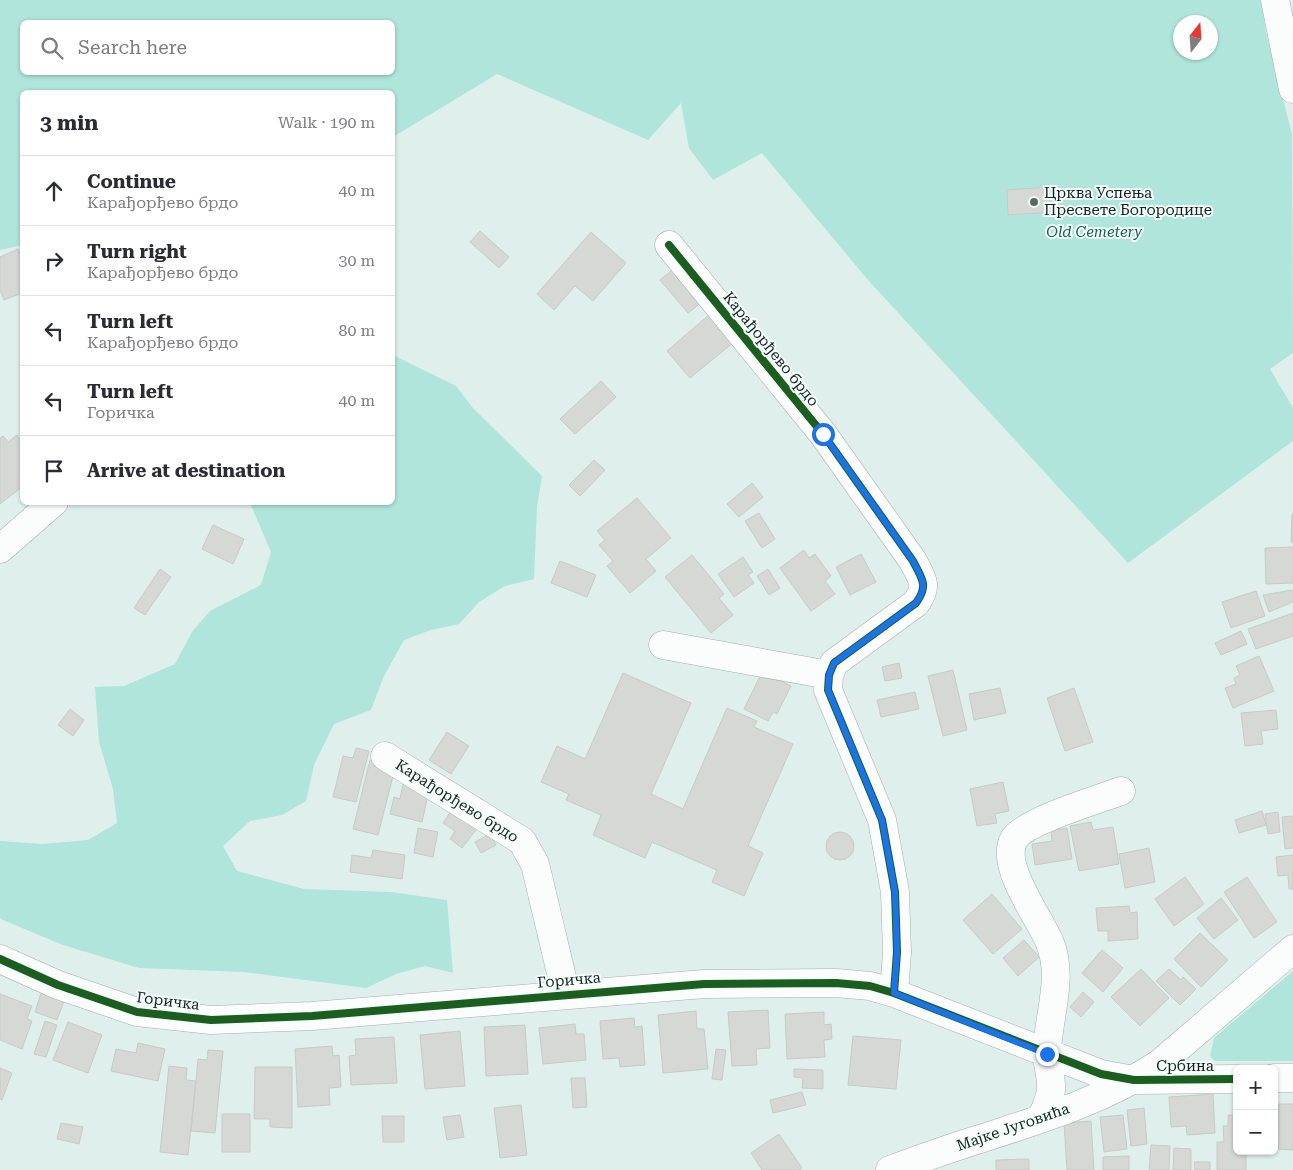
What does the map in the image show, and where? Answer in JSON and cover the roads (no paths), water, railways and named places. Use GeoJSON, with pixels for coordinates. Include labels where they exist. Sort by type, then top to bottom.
{"type":"FeatureCollection","features":[{"type":"Feature","properties":{"kind":"street"},"geometry":{"type":"LineString","coordinates":[[1275,0],[1293,89]]}},
{"type":"Feature","properties":{"kind":"street","name":"Карађорђево брдо"},"geometry":{"type":"LineString","coordinates":[[669,245],[823,434],[913,561],[924,582],[923,593],[916,603],[834,663],[829,675]]}},
{"type":"Feature","properties":{"kind":"street"},"geometry":{"type":"LineString","coordinates":[[0,549],[51,505]]}},
{"type":"Feature","properties":{"kind":"street"},"geometry":{"type":"LineString","coordinates":[[662,645],[829,675],[828,690],[882,820],[895,892],[897,952],[894,993]]}},
{"type":"Feature","properties":{"kind":"street","name":"Карађорђево брдо"},"geometry":{"type":"LineString","coordinates":[[385,756],[522,841],[535,864],[566,994]]}},
{"type":"Feature","properties":{"kind":"street"},"geometry":{"type":"LineString","coordinates":[[1041,1119],[1051,1092],[1047,1054],[1056,965],[1051,944],[1023,892],[1013,864],[1011,846],[1015,837],[1032,824],[1121,791]]}},
{"type":"Feature","properties":{"kind":"street","name":"Мајке Југовића"},"geometry":{"type":"LineString","coordinates":[[890,1170],[1098,1098],[1134,1080],[1159,1064],[1293,948]]}},
{"type":"Feature","properties":{"kind":"street","name":"Горичка"},"geometry":{"type":"LineString","coordinates":[[0,959],[58,985],[137,1012],[176,1018],[211,1020],[312,1016],[704,984],[795,982],[870,986],[894,993],[1101,1074],[1134,1080]]}},
{"type":"Feature","properties":{"kind":"street"},"geometry":{"type":"LineString","coordinates":[[1206,1023],[1197,1046],[1195,1060],[1203,1072],[1225,1080]]}},
{"type":"Feature","properties":{"kind":"street"},"geometry":{"type":"LineString","coordinates":[[1278,1078],[1293,1078]]}},
{"type":"Feature","properties":{"kind":"street","name":"Србина"},"geometry":{"type":"LineString","coordinates":[[1134,1080],[1225,1080]]}},
{"type":"Feature","properties":{"kind":"place","name":"Црква Успења Пресвете Богородице"},"geometry":{"type":"Point","coordinates":[1034,202]}},
{"type":"Feature","properties":{"kind":"park label","name":"Old Cemetery"},"geometry":{"type":"Point","coordinates":[1094,232]}}]}
